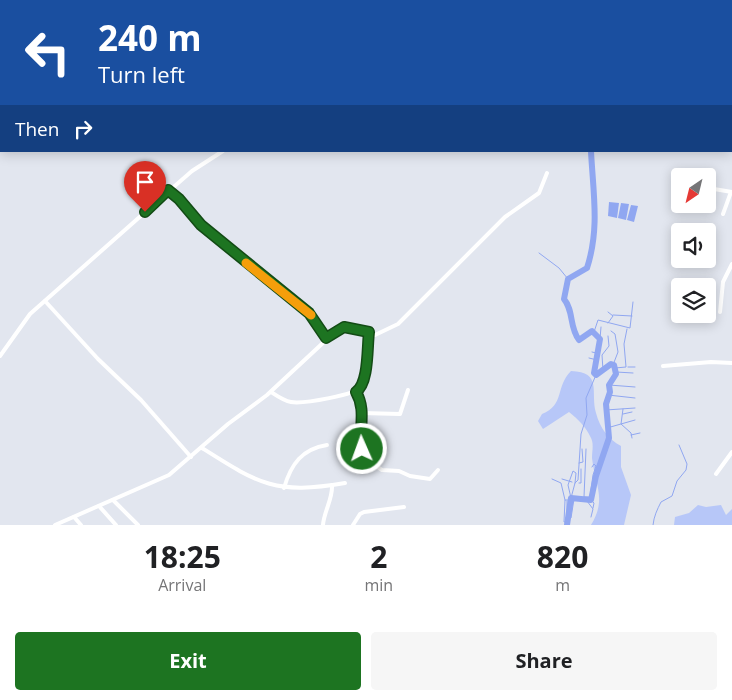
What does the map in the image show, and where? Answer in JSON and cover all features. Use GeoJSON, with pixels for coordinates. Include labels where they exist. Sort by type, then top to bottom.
{"type":"FeatureCollection","features":[{"type":"Feature","properties":{"kind":"street"},"geometry":{"type":"LineString","coordinates":[[0,356],[30,314],[168,190],[192,171],[221,152]]}},
{"type":"Feature","properties":{"kind":"street"},"geometry":{"type":"LineString","coordinates":[[55,525],[160,480],[202,448],[228,424],[271,392],[326,338],[344,327],[375,335],[398,324],[457,268],[505,217],[539,193],[546,173]]}},
{"type":"Feature","properties":{"kind":"street"},"geometry":{"type":"LineString","coordinates":[[716,189],[732,192],[724,214]]}},
{"type":"Feature","properties":{"kind":"street"},"geometry":{"type":"LineString","coordinates":[[168,190],[179,199],[201,225],[309,313],[326,338]]}},
{"type":"Feature","properties":{"kind":"street"},"geometry":{"type":"LineString","coordinates":[[720,312],[722,282],[732,264]]}},
{"type":"Feature","properties":{"kind":"street"},"geometry":{"type":"LineString","coordinates":[[45,301],[98,360],[140,400],[191,457]]}},
{"type":"Feature","properties":{"kind":"street"},"geometry":{"type":"LineString","coordinates":[[271,392],[289,402],[306,403],[356,392],[362,386],[365,375],[369,332]]}},
{"type":"Feature","properties":{"kind":"street"},"geometry":{"type":"LineString","coordinates":[[662,366],[712,362],[732,363]]}},
{"type":"Feature","properties":{"kind":"street"},"geometry":{"type":"LineString","coordinates":[[362,412],[400,414],[408,390]]}},
{"type":"Feature","properties":{"kind":"street"},"geometry":{"type":"LineString","coordinates":[[356,392],[361,403],[362,412],[361,443],[365,454],[372,463],[382,470],[399,471],[425,480],[430,479],[438,470]]}},
{"type":"Feature","properties":{"kind":"street"},"geometry":{"type":"LineString","coordinates":[[284,488],[289,472],[298,458],[312,448],[328,444]]}},
{"type":"Feature","properties":{"kind":"street"},"geometry":{"type":"LineString","coordinates":[[202,448],[252,478],[270,486],[284,488],[345,483]]}},
{"type":"Feature","properties":{"kind":"street"},"geometry":{"type":"LineString","coordinates":[[716,474],[732,452]]}},
{"type":"Feature","properties":{"kind":"street"},"geometry":{"type":"LineString","coordinates":[[323,525],[324,511],[332,496],[332,485]]}},
{"type":"Feature","properties":{"kind":"street"},"geometry":{"type":"LineString","coordinates":[[113,500],[138,525]]}},
{"type":"Feature","properties":{"kind":"street"},"geometry":{"type":"LineString","coordinates":[[99,506],[116,525]]}},
{"type":"Feature","properties":{"kind":"street"},"geometry":{"type":"LineString","coordinates":[[353,525],[360,514],[364,512],[404,507]]}},
{"type":"Feature","properties":{"kind":"street"},"geometry":{"type":"LineString","coordinates":[[74,517],[81,525]]}},
{"type":"Feature","properties":{"kind":"shaded area"},"geometry":{"type":"Polygon","coordinates":[[[609,202],[619,203],[617,218],[608,216],[609,202]]]}},
{"type":"Feature","properties":{"kind":"shaded area"},"geometry":{"type":"Polygon","coordinates":[[[621,203],[629,204],[626,220],[618,218],[621,203]]]}},
{"type":"Feature","properties":{"kind":"shaded area"},"geometry":{"type":"Polygon","coordinates":[[[631,205],[638,206],[634,222],[627,220],[631,205]]]}},
{"type":"Feature","properties":{"kind":"shaded area"},"geometry":{"type":"Polygon","coordinates":[[[571,371],[581,372],[588,375],[591,379],[596,413],[600,423],[608,436],[621,446],[621,467],[631,495],[624,525],[591,525],[596,516],[599,492],[593,468],[593,445],[587,430],[569,412],[543,429],[538,421],[542,414],[554,406],[563,383],[571,371]]]}},
{"type":"Feature","properties":{"kind":"shaded area"},"geometry":{"type":"Polygon","coordinates":[[[698,505],[706,507],[721,505],[726,515],[732,509],[732,525],[674,525],[675,517],[689,513],[698,505]]]}},
{"type":"Feature","properties":{"kind":"waterway"},"geometry":{"type":"LineString","coordinates":[[567,525],[571,498],[591,500],[596,476],[609,438],[606,404],[610,392],[609,385],[616,374],[614,365],[611,364],[596,375],[594,373],[600,339],[592,331],[579,340],[564,299],[568,279],[587,268],[591,253],[595,224],[591,152]]}},
{"type":"Feature","properties":{"kind":"waterway"},"geometry":{"type":"LineString","coordinates":[[539,253],[559,268],[568,279]]}},
{"type":"Feature","properties":{"kind":"waterway"},"geometry":{"type":"LineString","coordinates":[[594,332],[598,320],[630,328],[633,302]]}},
{"type":"Feature","properties":{"kind":"waterway"},"geometry":{"type":"LineString","coordinates":[[608,312],[613,316],[608,323]]}},
{"type":"Feature","properties":{"kind":"waterway"},"geometry":{"type":"LineString","coordinates":[[613,315],[632,316]]}},
{"type":"Feature","properties":{"kind":"waterway"},"geometry":{"type":"LineString","coordinates":[[600,339],[601,327]]}},
{"type":"Feature","properties":{"kind":"waterway"},"geometry":{"type":"LineString","coordinates":[[615,368],[626,367],[624,344],[627,329]]}},
{"type":"Feature","properties":{"kind":"waterway"},"geometry":{"type":"LineString","coordinates":[[611,331],[615,334],[618,352],[613,365]]}},
{"type":"Feature","properties":{"kind":"waterway"},"geometry":{"type":"LineString","coordinates":[[603,370],[602,355],[609,346],[608,336]]}},
{"type":"Feature","properties":{"kind":"waterway"},"geometry":{"type":"LineString","coordinates":[[592,352],[596,353]]}},
{"type":"Feature","properties":{"kind":"waterway"},"geometry":{"type":"LineString","coordinates":[[589,358],[597,360]]}},
{"type":"Feature","properties":{"kind":"waterway"},"geometry":{"type":"LineString","coordinates":[[628,367],[635,367]]}},
{"type":"Feature","properties":{"kind":"waterway"},"geometry":{"type":"LineString","coordinates":[[616,372],[633,373]]}},
{"type":"Feature","properties":{"kind":"waterway"},"geometry":{"type":"LineString","coordinates":[[571,498],[575,483],[578,480],[581,434],[587,415],[586,398],[596,375]]}},
{"type":"Feature","properties":{"kind":"waterway"},"geometry":{"type":"LineString","coordinates":[[609,385],[635,387]]}},
{"type":"Feature","properties":{"kind":"waterway"},"geometry":{"type":"LineString","coordinates":[[608,395],[635,398]]}},
{"type":"Feature","properties":{"kind":"waterway"},"geometry":{"type":"LineString","coordinates":[[606,410],[635,408]]}},
{"type":"Feature","properties":{"kind":"waterway"},"geometry":{"type":"LineString","coordinates":[[623,409],[621,424],[631,433],[632,438]]}},
{"type":"Feature","properties":{"kind":"waterway"},"geometry":{"type":"LineString","coordinates":[[623,414],[632,412]]}},
{"type":"Feature","properties":{"kind":"waterway"},"geometry":{"type":"LineString","coordinates":[[607,428],[635,420]]}},
{"type":"Feature","properties":{"kind":"waterway"},"geometry":{"type":"LineString","coordinates":[[631,435],[640,433]]}},
{"type":"Feature","properties":{"kind":"waterway"},"geometry":{"type":"LineString","coordinates":[[653,525],[661,502],[672,496],[677,481],[686,470],[687,464],[679,445]]}},
{"type":"Feature","properties":{"kind":"waterway"},"geometry":{"type":"LineString","coordinates":[[579,463],[583,462],[582,449]]}},
{"type":"Feature","properties":{"kind":"waterway"},"geometry":{"type":"LineString","coordinates":[[581,499],[584,497],[586,449]]}},
{"type":"Feature","properties":{"kind":"waterway"},"geometry":{"type":"LineString","coordinates":[[592,467],[594,464],[599,469]]}},
{"type":"Feature","properties":{"kind":"waterway"},"geometry":{"type":"LineString","coordinates":[[591,517],[593,509],[584,497],[590,497],[596,466]]}},
{"type":"Feature","properties":{"kind":"waterway"},"geometry":{"type":"LineString","coordinates":[[579,483],[581,483],[581,469]]}},
{"type":"Feature","properties":{"kind":"waterway"},"geometry":{"type":"LineString","coordinates":[[571,498],[568,485],[573,471],[576,473],[575,483]]}},
{"type":"Feature","properties":{"kind":"waterway"},"geometry":{"type":"LineString","coordinates":[[552,479],[561,483],[565,500]]}},
{"type":"Feature","properties":{"kind":"waterway"},"geometry":{"type":"LineString","coordinates":[[562,479],[572,482]]}},
{"type":"Feature","properties":{"kind":"waterway"},"geometry":{"type":"LineString","coordinates":[[569,518],[571,518],[574,499]]}},
{"type":"Feature","properties":{"kind":"waterway"},"geometry":{"type":"LineString","coordinates":[[567,522],[564,522],[565,500],[570,500]]}},
{"type":"Feature","properties":{"kind":"waterway"},"geometry":{"type":"LineString","coordinates":[[591,500],[594,503],[593,508]]}},
{"type":"Feature","properties":{"kind":"waterway"},"geometry":{"type":"LineString","coordinates":[[567,501],[567,521]]}},
{"type":"Feature","properties":{"kind":"slow traffic"},"geometry":{"type":"LineString","coordinates":[[246,263],[268,278],[285,296],[311,315]]}},
{"type":"Feature","properties":{"kind":"route"},"geometry":{"type":"LineString","coordinates":[[145,212],[168,190],[179,199],[201,225],[220,239],[247,264],[268,278],[285,296],[309,313],[326,338],[339,328],[344,327],[369,332],[365,375],[362,386],[356,392],[362,408],[360,438],[362,449]]}}]}
